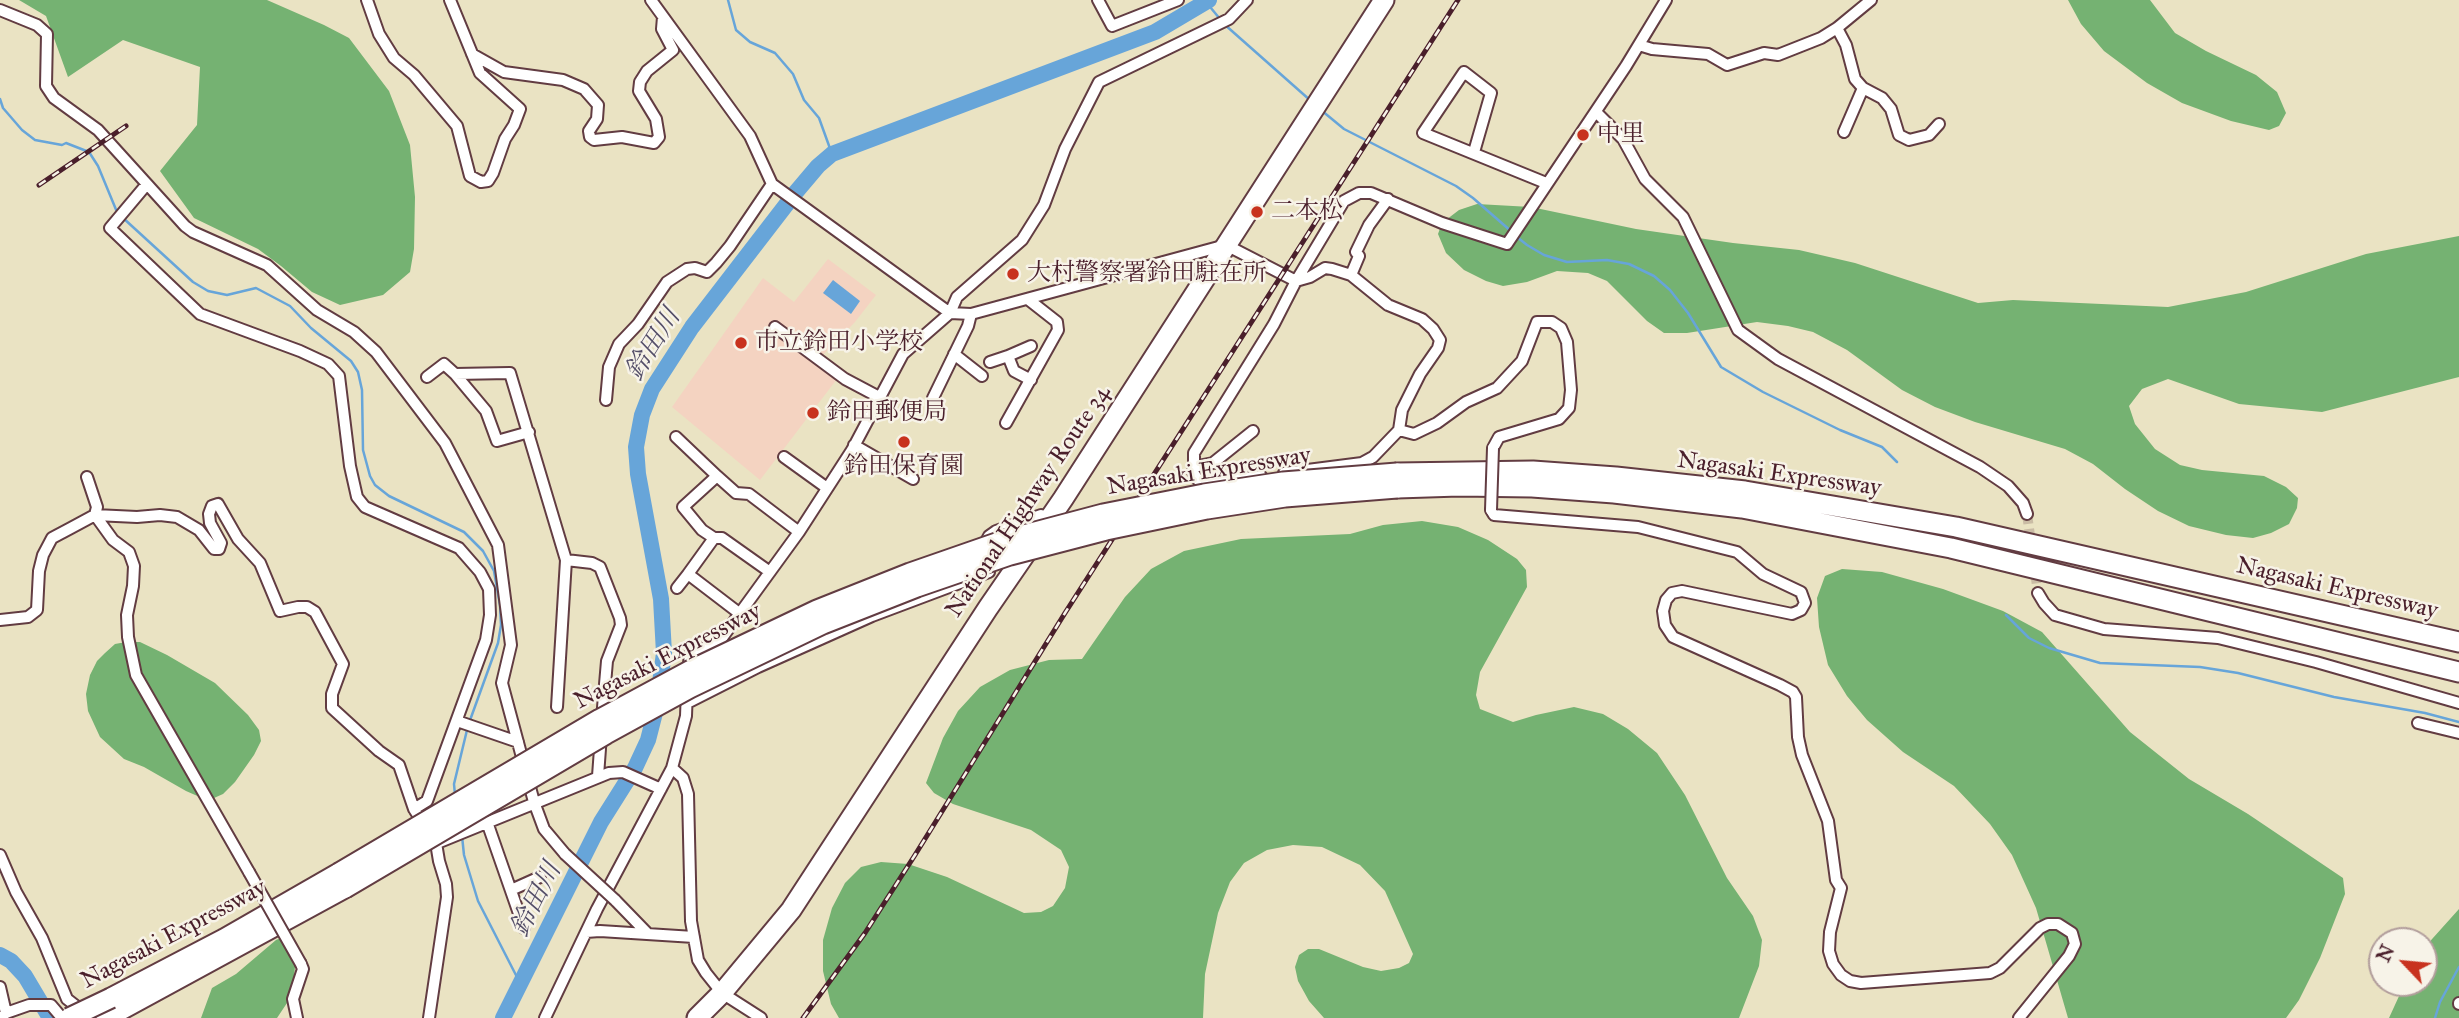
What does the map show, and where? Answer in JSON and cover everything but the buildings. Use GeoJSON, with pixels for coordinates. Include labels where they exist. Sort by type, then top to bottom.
{"type":"FeatureCollection","features":[{"type":"Feature","properties":{"kind":"highway","name":"National Highway Route 34"},"geometry":{"type":"LineString","coordinates":[[697,1018],[722,993],[791,910],[997,578],[1049,519],[1384,0]]}},
{"type":"Feature","properties":{"kind":"highway","name":"Nagasaki Expressway"},"geometry":{"type":"LineString","coordinates":[[69,1018],[111,1010],[224,939],[342,880],[600,719],[689,671],[817,610],[910,573],[1005,540],[1116,512],[1204,494],[1283,482],[1397,480],[1533,471],[1745,491],[1956,527],[2459,642]]}},
{"type":"Feature","properties":{"kind":"highway","name":"Nagasaki Expressway"},"geometry":{"type":"LineString","coordinates":[[1397,480],[1459,486],[1532,487],[1614,493],[1742,508],[1965,551],[2459,672]]}},
{"type":"Feature","properties":{"kind":"street"},"geometry":{"type":"LineString","coordinates":[[367,0],[379,34],[394,58],[414,75],[457,126],[470,176],[488,181],[520,109],[480,73],[450,0]]}},
{"type":"Feature","properties":{"kind":"street"},"geometry":{"type":"LineString","coordinates":[[651,0],[750,136],[774,186],[950,313],[971,314],[1029,300],[1226,245],[1296,281],[1325,268],[1351,275],[1388,306],[1422,319],[1433,329],[1440,340],[1438,348],[1428,359],[1410,393],[1402,410],[1399,430],[1373,457],[1362,463],[1212,482],[1198,480],[1193,472],[1194,453],[1274,324],[1296,281],[1344,201],[1359,193],[1371,193],[1441,223],[1507,244],[1596,112],[1666,0]]}},
{"type":"Feature","properties":{"kind":"street"},"geometry":{"type":"LineString","coordinates":[[1098,0],[1111,26],[1178,0]]}},
{"type":"Feature","properties":{"kind":"street"},"geometry":{"type":"LineString","coordinates":[[1639,45],[1652,49],[1708,54],[1727,65],[1764,52],[1777,55],[1821,38],[1871,0]]}},
{"type":"Feature","properties":{"kind":"street"},"geometry":{"type":"LineString","coordinates":[[545,1018],[657,788],[672,768],[686,716],[690,654],[719,642],[799,532],[854,445],[903,354],[950,313],[957,297],[1022,240],[1044,205],[1065,149],[1099,82],[1228,20],[1241,2]]}},
{"type":"Feature","properties":{"kind":"street"},"geometry":{"type":"LineString","coordinates":[[0,10],[37,24],[47,34],[46,86],[54,98],[98,130],[185,226],[267,265],[317,310],[354,332],[376,352],[445,443],[498,545],[511,645],[502,683],[534,802],[544,829],[565,855],[648,934]]}},
{"type":"Feature","properties":{"kind":"street"},"geometry":{"type":"LineString","coordinates":[[472,54],[505,72],[563,80],[584,89],[598,105],[597,119],[589,131],[594,140],[622,136],[654,143],[659,137],[656,119],[639,92],[640,82],[648,71],[673,50],[662,29],[663,17]]}},
{"type":"Feature","properties":{"kind":"street"},"geometry":{"type":"LineString","coordinates":[[1837,28],[1846,45],[1855,79],[1891,109],[1899,135],[1909,140],[1929,135],[1940,124]]}},
{"type":"Feature","properties":{"kind":"street"},"geometry":{"type":"LineString","coordinates":[[1474,152],[1491,93],[1464,72],[1423,133],[1546,183]]}},
{"type":"Feature","properties":{"kind":"street"},"geometry":{"type":"LineString","coordinates":[[1843,132],[1863,88]]}},
{"type":"Feature","properties":{"kind":"street"},"geometry":{"type":"LineString","coordinates":[[1596,112],[1623,139],[1646,179],[1683,217],[1738,330],[1779,359],[1979,467],[2008,486],[2023,503],[2027,514]]}},
{"type":"Feature","properties":{"kind":"street"},"geometry":{"type":"LineString","coordinates":[[147,184],[110,228],[200,314],[328,364],[339,376],[348,456],[357,498],[365,507],[459,548],[480,572],[489,589],[490,615],[486,640],[460,722],[426,801],[414,809]]}},
{"type":"Feature","properties":{"kind":"street"},"geometry":{"type":"LineString","coordinates":[[606,400],[610,367],[619,344],[638,324],[667,282],[687,269],[695,268],[707,272],[730,246],[774,186]]}},
{"type":"Feature","properties":{"kind":"street"},"geometry":{"type":"LineString","coordinates":[[1351,275],[1359,256],[1356,252],[1368,225],[1388,199]]}},
{"type":"Feature","properties":{"kind":"street"},"geometry":{"type":"LineString","coordinates":[[1006,423],[1058,330],[1057,322],[1029,300]]}},
{"type":"Feature","properties":{"kind":"street"},"geometry":{"type":"LineString","coordinates":[[933,398],[968,326],[971,314]]}},
{"type":"Feature","properties":{"kind":"street"},"geometry":{"type":"LineString","coordinates":[[1399,430],[1414,434],[1437,423],[1466,402],[1497,388],[1522,361],[1537,322],[1552,322],[1561,328],[1567,342],[1571,390],[1569,408],[1559,419],[1499,437],[1493,448],[1491,510],[1494,514],[1638,527],[1737,552],[1763,574],[1801,592],[1805,603],[1801,610],[1792,614],[1682,591],[1672,593],[1666,600],[1663,611],[1664,625],[1673,637],[1780,685],[1793,692],[1796,697],[1798,737],[1802,755],[1828,821],[1836,880],[1841,888],[1830,932],[1829,951],[1833,964],[1840,975],[1861,983],[1990,973],[2000,968],[2040,928],[2048,924],[2058,924],[2072,933],[2075,944],[2069,956],[2019,1018]]}},
{"type":"Feature","properties":{"kind":"street"},"geometry":{"type":"LineString","coordinates":[[775,327],[845,379],[879,397]]}},
{"type":"Feature","properties":{"kind":"street"},"geometry":{"type":"LineString","coordinates":[[990,362],[1031,346]]}},
{"type":"Feature","properties":{"kind":"street"},"geometry":{"type":"LineString","coordinates":[[954,354],[982,376]]}},
{"type":"Feature","properties":{"kind":"street"},"geometry":{"type":"LineString","coordinates":[[1008,356],[1014,371],[1031,380]]}},
{"type":"Feature","properties":{"kind":"street"},"geometry":{"type":"LineString","coordinates":[[427,377],[444,364],[455,374],[486,411],[497,441],[529,432]]}},
{"type":"Feature","properties":{"kind":"street"},"geometry":{"type":"LineString","coordinates":[[455,374],[510,373],[529,432],[566,560],[557,706]]}},
{"type":"Feature","properties":{"kind":"street"},"geometry":{"type":"LineString","coordinates":[[1194,464],[1198,466],[1213,463],[1253,431]]}},
{"type":"Feature","properties":{"kind":"street"},"geometry":{"type":"LineString","coordinates":[[676,436],[736,493],[749,494],[799,532]]}},
{"type":"Feature","properties":{"kind":"street"},"geometry":{"type":"LineString","coordinates":[[854,445],[913,479]]}},
{"type":"Feature","properties":{"kind":"street"},"geometry":{"type":"LineString","coordinates":[[784,457],[827,488]]}},
{"type":"Feature","properties":{"kind":"street"},"geometry":{"type":"LineString","coordinates":[[717,476],[683,507],[702,530],[714,538],[722,538],[769,572]]}},
{"type":"Feature","properties":{"kind":"street"},"geometry":{"type":"LineString","coordinates":[[87,477],[97,507],[95,515],[113,540],[129,552],[134,566],[127,615],[128,638],[136,675],[301,964],[303,969],[293,999],[297,1018]]}},
{"type":"Feature","properties":{"kind":"street"},"geometry":{"type":"LineString","coordinates":[[0,620],[28,617],[37,610],[41,563],[52,538],[95,515],[137,517],[160,514],[177,517],[199,530],[214,549],[219,549],[221,544],[210,523],[209,514],[212,506],[218,504],[238,539],[260,563],[280,611],[307,607],[314,612],[343,664],[332,694],[332,708],[379,751],[399,765],[414,809],[436,843],[447,897],[429,1018]]}},
{"type":"Feature","properties":{"kind":"street"},"geometry":{"type":"LineString","coordinates":[[687,703],[758,667],[872,616],[997,578],[983,562],[981,554],[984,542],[989,536],[1041,515],[1049,519]]}},
{"type":"Feature","properties":{"kind":"street"},"geometry":{"type":"LineString","coordinates":[[677,588],[714,538]]}},
{"type":"Feature","properties":{"kind":"street"},"geometry":{"type":"LineString","coordinates":[[566,560],[592,563],[600,567],[620,618],[621,625],[607,662],[598,776]]}},
{"type":"Feature","properties":{"kind":"street"},"geometry":{"type":"LineString","coordinates":[[688,574],[739,612]]}},
{"type":"Feature","properties":{"kind":"street"},"geometry":{"type":"LineString","coordinates":[[2038,593],[2055,615],[2104,629],[2218,638],[2459,703]]}},
{"type":"Feature","properties":{"kind":"street"},"geometry":{"type":"LineString","coordinates":[[460,722],[518,742]]}},
{"type":"Feature","properties":{"kind":"street"},"geometry":{"type":"LineString","coordinates":[[2418,723],[2459,733]]}},
{"type":"Feature","properties":{"kind":"street"},"geometry":{"type":"LineString","coordinates":[[672,768],[683,778],[688,794],[688,870],[698,960],[722,993],[761,1018]]}},
{"type":"Feature","properties":{"kind":"street"},"geometry":{"type":"LineString","coordinates":[[436,843],[598,776],[617,771],[657,788]]}},
{"type":"Feature","properties":{"kind":"street"},"geometry":{"type":"LineString","coordinates":[[487,822],[524,929]]}},
{"type":"Feature","properties":{"kind":"street"},"geometry":{"type":"LineString","coordinates":[[0,855],[16,892],[42,938],[67,999],[76,1006],[82,1018]]}},
{"type":"Feature","properties":{"kind":"street"},"geometry":{"type":"LineString","coordinates":[[511,890],[534,877]]}},
{"type":"Feature","properties":{"kind":"street"},"geometry":{"type":"LineString","coordinates":[[586,932],[694,937]]}},
{"type":"Feature","properties":{"kind":"street"},"geometry":{"type":"LineString","coordinates":[[0,987],[4,1015],[29,1005],[51,1005],[62,1018]]}},
{"type":"Feature","properties":{"kind":"shaded area"},"geometry":{"type":"Polygon","coordinates":[[[828,259],[876,295],[855,322],[821,357],[837,379],[760,480],[672,407],[763,278],[794,302],[828,259]]]}},
{"type":"Feature","properties":{"kind":"green space"},"geometry":{"type":"Polygon","coordinates":[[[19,0],[267,0],[349,38],[389,91],[410,145],[415,197],[414,249],[410,272],[383,295],[340,305],[312,292],[258,249],[194,218],[160,171],[197,125],[200,67],[123,40],[68,77],[46,16],[19,0]]]}},
{"type":"Feature","properties":{"kind":"green space"},"geometry":{"type":"Polygon","coordinates":[[[2068,0],[2150,0],[2175,33],[2256,75],[2277,92],[2286,113],[2279,126],[2269,130],[2231,121],[2182,103],[2147,83],[2104,51],[2081,24],[2068,0]]]}},
{"type":"Feature","properties":{"kind":"green space"},"geometry":{"type":"Polygon","coordinates":[[[1477,204],[1531,207],[1636,229],[1799,250],[1855,263],[1978,303],[2013,300],[2168,307],[2246,292],[2366,254],[2459,236],[2459,377],[2322,412],[2239,404],[2168,379],[2142,389],[2129,406],[2135,424],[2155,449],[2180,465],[2202,470],[2264,476],[2286,487],[2298,498],[2297,508],[2289,524],[2253,538],[2226,535],[2189,526],[2158,511],[2093,464],[2065,449],[1935,407],[1902,390],[1847,350],[1813,332],[1757,322],[1687,333],[1664,333],[1647,321],[1607,281],[1588,273],[1557,271],[1527,282],[1503,286],[1486,281],[1464,270],[1446,253],[1438,234],[1442,223],[1459,210],[1477,204]]]}},
{"type":"Feature","properties":{"kind":"green space"},"geometry":{"type":"Polygon","coordinates":[[[1422,521],[1458,527],[1488,540],[1517,559],[1526,570],[1527,587],[1480,672],[1476,695],[1480,709],[1513,722],[1574,707],[1603,714],[1628,729],[1657,753],[1685,795],[1727,878],[1753,916],[1762,940],[1759,966],[1739,1018],[1324,1018],[1309,1001],[1298,981],[1295,967],[1299,955],[1308,949],[1319,949],[1363,967],[1381,971],[1409,963],[1413,954],[1385,891],[1360,865],[1322,847],[1293,845],[1267,850],[1244,863],[1230,882],[1218,913],[1205,974],[1203,1018],[839,1018],[831,1004],[823,971],[823,940],[832,908],[845,883],[861,867],[881,862],[908,864],[947,877],[1024,913],[1041,912],[1053,906],[1065,888],[1069,867],[1061,850],[1031,830],[953,804],[934,793],[926,783],[943,738],[958,711],[980,687],[1010,670],[1049,660],[1082,659],[1125,597],[1151,569],[1184,551],[1241,539],[1350,534],[1383,525],[1422,521]]]}},
{"type":"Feature","properties":{"kind":"green space"},"geometry":{"type":"Polygon","coordinates":[[[1842,569],[1882,572],[1943,589],[2003,611],[2042,632],[2130,732],[2189,779],[2248,814],[2343,878],[2345,894],[2320,958],[2299,1000],[2286,1018],[2068,1018],[2036,908],[2012,855],[1990,824],[1954,786],[1903,752],[1867,720],[1847,696],[1828,665],[1819,627],[1817,598],[1825,576],[1842,569]]]}},
{"type":"Feature","properties":{"kind":"green space"},"geometry":{"type":"Polygon","coordinates":[[[140,642],[215,683],[248,715],[259,730],[261,741],[254,755],[223,794],[214,798],[202,798],[186,791],[124,759],[100,737],[88,711],[86,694],[90,675],[97,661],[105,653],[115,644],[140,642]]]}},
{"type":"Feature","properties":{"kind":"green space"},"geometry":{"type":"Polygon","coordinates":[[[2459,909],[2459,1018],[2389,1018],[2399,997],[2438,997],[2438,932],[2459,909]]]}},
{"type":"Feature","properties":{"kind":"green space"},"geometry":{"type":"Polygon","coordinates":[[[291,934],[295,967],[293,986],[287,1003],[277,1018],[201,1018],[212,988],[236,974],[276,940],[291,934]]]}},
{"type":"Feature","properties":{"kind":"water"},"geometry":{"type":"Polygon","coordinates":[[[833,280],[860,301],[851,314],[823,293],[833,280]]]}},
{"type":"Feature","properties":{"kind":"waterway"},"geometry":{"type":"LineString","coordinates":[[728,0],[736,30],[750,42],[775,53],[793,74],[804,100],[819,118],[832,154]]}},
{"type":"Feature","properties":{"kind":"waterway","name":"鈴田川"},"geometry":{"type":"LineString","coordinates":[[503,1018],[601,822],[635,768],[648,740],[657,705],[664,653],[661,599],[638,474],[636,447],[642,415],[652,389],[692,327],[796,192],[832,154],[1155,32],[1209,0]]}},
{"type":"Feature","properties":{"kind":"waterway"},"geometry":{"type":"LineString","coordinates":[[1206,2],[1220,19]]}},
{"type":"Feature","properties":{"kind":"waterway"},"geometry":{"type":"LineString","coordinates":[[1224,24],[1311,101]]}},
{"type":"Feature","properties":{"kind":"waterway"},"geometry":{"type":"LineString","coordinates":[[0,99],[3,108],[22,130],[35,140],[62,145],[66,143],[89,152],[98,166],[117,212]]}},
{"type":"Feature","properties":{"kind":"waterway"},"geometry":{"type":"LineString","coordinates":[[1321,110],[1344,129],[1456,186],[1512,232]]}},
{"type":"Feature","properties":{"kind":"waterway"},"geometry":{"type":"LineString","coordinates":[[122,217],[193,282],[208,291],[227,295],[256,288],[290,306],[311,328],[351,361],[358,372],[362,390],[363,450],[375,485],[389,496],[464,532],[483,551],[494,571],[501,625],[498,643],[469,723]]}},
{"type":"Feature","properties":{"kind":"waterway"},"geometry":{"type":"LineString","coordinates":[[1517,237],[1544,255],[1567,262],[1607,260],[1629,264],[1654,276],[1670,290],[1688,313],[1721,367],[1763,392],[1840,430],[1882,447],[1897,462]]}},
{"type":"Feature","properties":{"kind":"waterway"},"geometry":{"type":"LineString","coordinates":[[2006,615],[2029,638],[2049,648],[2100,663],[2200,667],[2238,673],[2334,697],[2425,713],[2459,722]]}},
{"type":"Feature","properties":{"kind":"waterway"},"geometry":{"type":"LineString","coordinates":[[455,795],[454,784],[467,730]]}},
{"type":"Feature","properties":{"kind":"waterway"},"geometry":{"type":"LineString","coordinates":[[462,836],[464,855],[478,901],[520,983]]}},
{"type":"Feature","properties":{"kind":"waterway"},"geometry":{"type":"LineString","coordinates":[[0,955],[11,961],[25,976],[50,1018]]}},
{"type":"Feature","properties":{"kind":"waterway"},"geometry":{"type":"LineString","coordinates":[[2435,1018],[2440,1002],[2459,967]]}},
{"type":"Feature","properties":{"kind":"tunnel"},"geometry":{"type":"LineString","coordinates":[[2027,514],[2038,593]]}},
{"type":"Feature","properties":{"kind":"railway"},"geometry":{"type":"LineString","coordinates":[[803,1018],[865,933],[1065,613],[1458,0]]}},
{"type":"Feature","properties":{"kind":"railway"},"geometry":{"type":"LineString","coordinates":[[39,185],[126,126]]}},
{"type":"Feature","properties":{"kind":"place","name":"中里"},"geometry":{"type":"Point","coordinates":[1583,135]}},
{"type":"Feature","properties":{"kind":"place","name":"二本松"},"geometry":{"type":"Point","coordinates":[1257,212]}},
{"type":"Feature","properties":{"kind":"place","name":"大村警察署鈴田駐在所"},"geometry":{"type":"Point","coordinates":[1013,274]}},
{"type":"Feature","properties":{"kind":"place","name":"市立鈴田小学校"},"geometry":{"type":"Point","coordinates":[741,343]}},
{"type":"Feature","properties":{"kind":"place","name":"鈴田郵便局"},"geometry":{"type":"Point","coordinates":[813,413]}},
{"type":"Feature","properties":{"kind":"place","name":"鈴田保育園"},"geometry":{"type":"Point","coordinates":[904,442]}}]}
